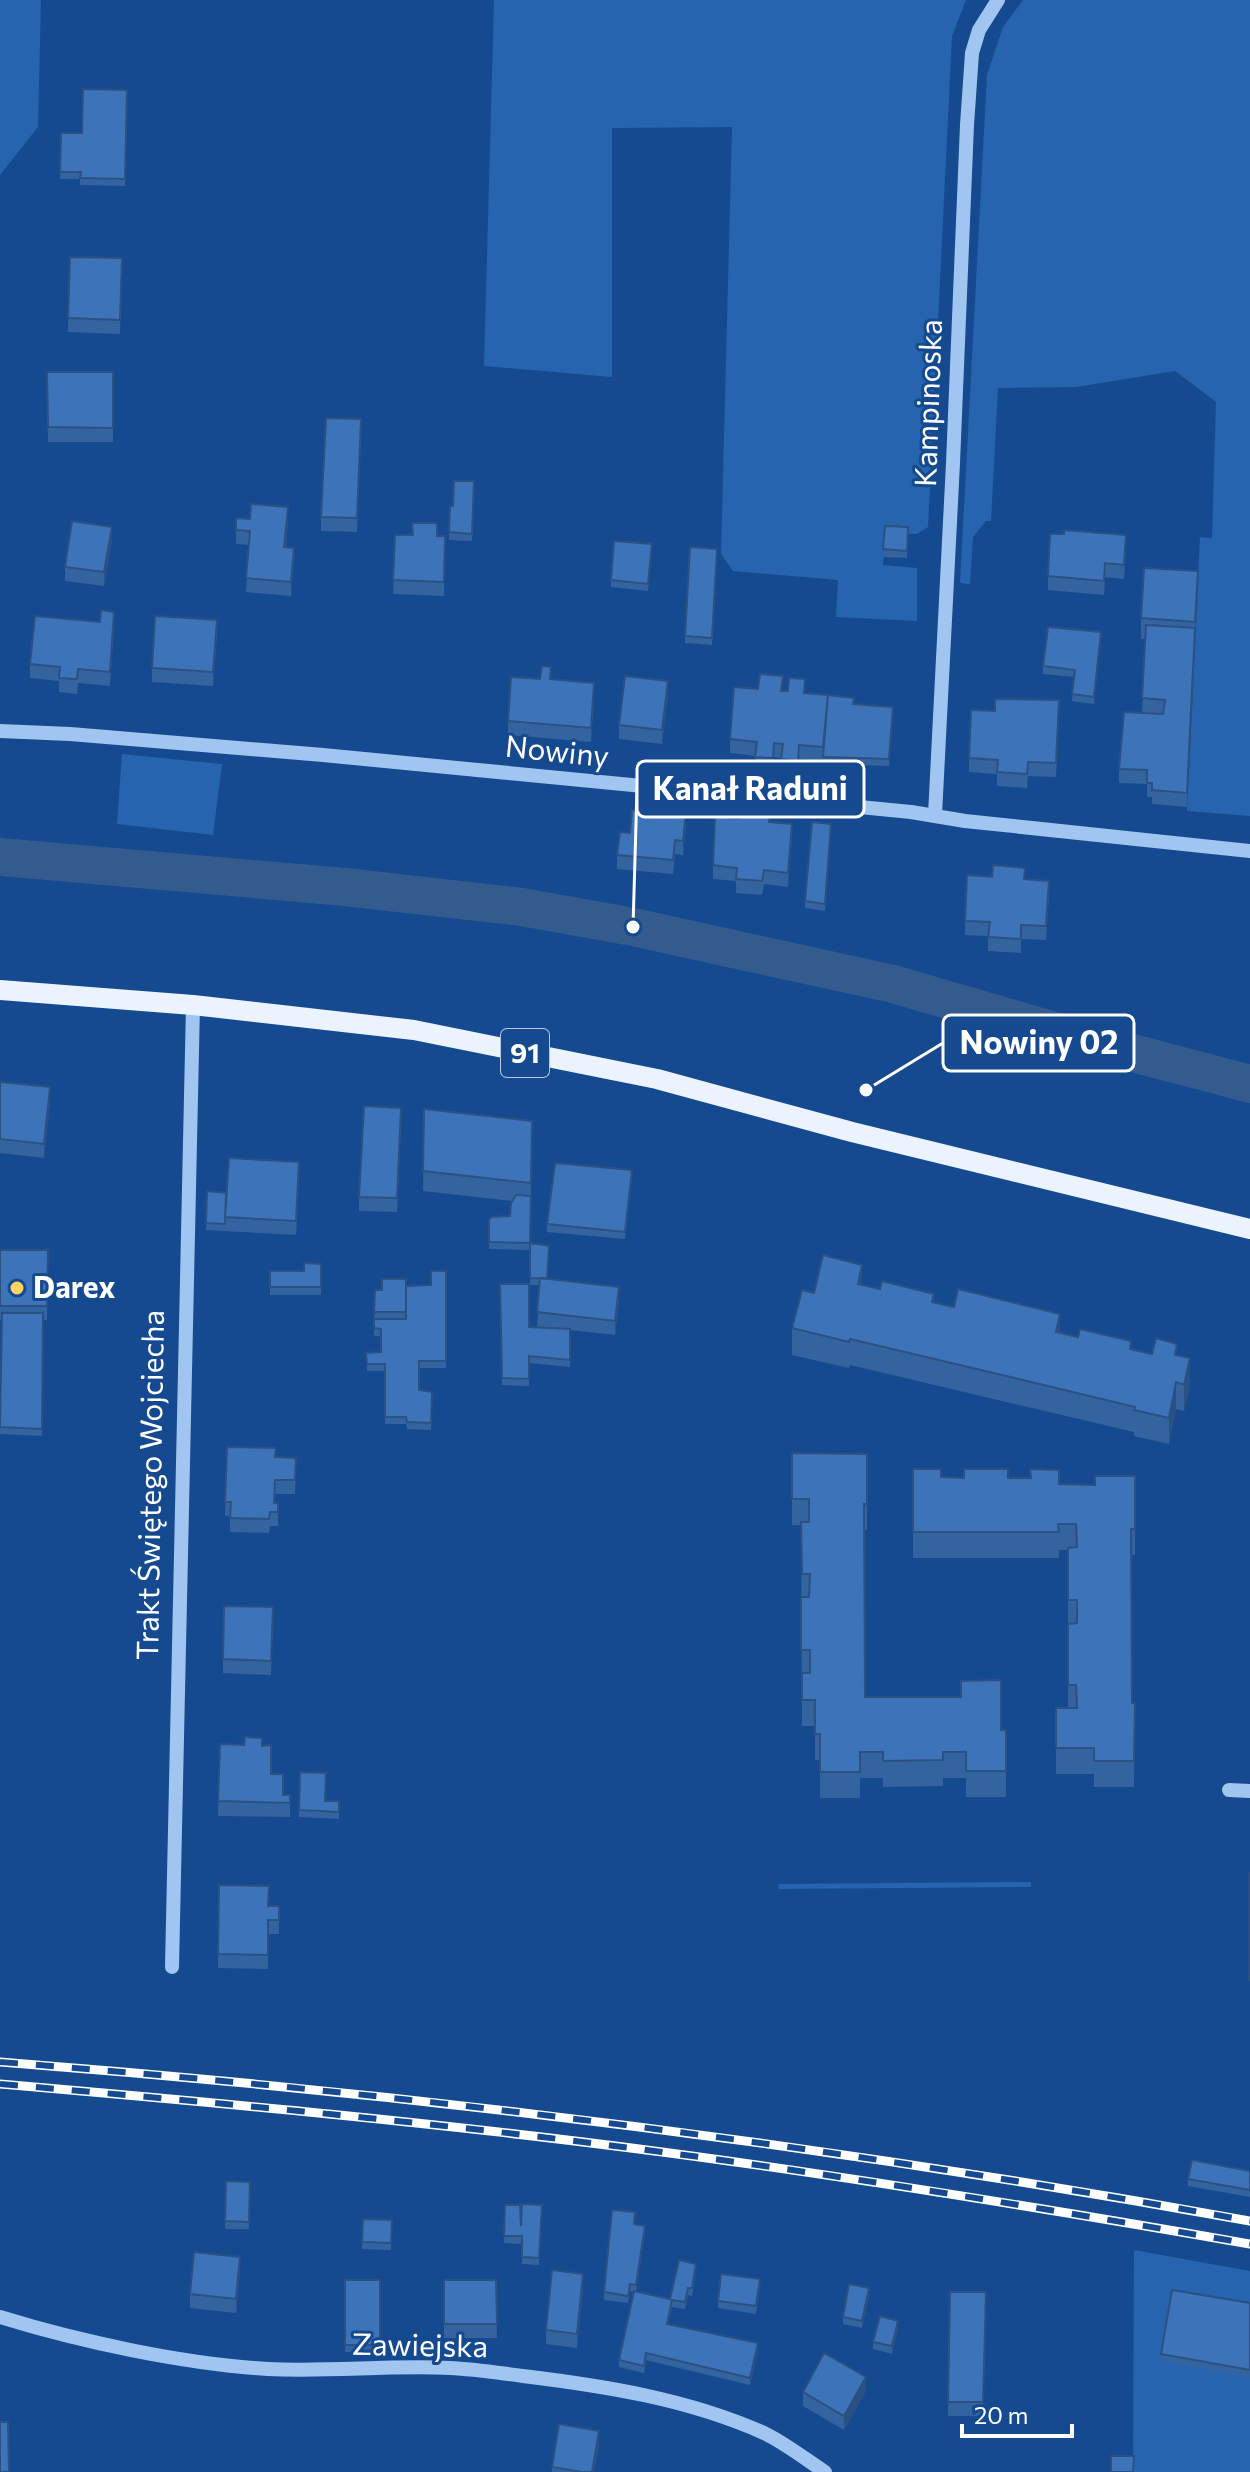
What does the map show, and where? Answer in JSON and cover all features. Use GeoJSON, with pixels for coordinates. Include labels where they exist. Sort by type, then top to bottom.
{"type":"FeatureCollection","features":[{"type":"Feature","properties":{"kind":"main road","name":"91"},"geometry":{"type":"LineString","coordinates":[[0,990],[193,1005],[414,1030],[657,1079],[852,1132],[1250,1229]]}},
{"type":"Feature","properties":{"kind":"street","name":"Kampinoska"},"geometry":{"type":"LineString","coordinates":[[935,815],[971,67],[979,30],[998,0]]}},
{"type":"Feature","properties":{"kind":"street","name":"Nowiny"},"geometry":{"type":"LineString","coordinates":[[0,731],[339,757],[935,815],[965,821],[1250,851]]}},
{"type":"Feature","properties":{"kind":"street","name":"Trakt Świętego Wojciecha"},"geometry":{"type":"LineString","coordinates":[[172,1967],[189,1058],[193,1005]]}},
{"type":"Feature","properties":{"kind":"street"},"geometry":{"type":"LineString","coordinates":[[1229,1790],[1250,1791]]}},
{"type":"Feature","properties":{"kind":"street","name":"Zawiejska"},"geometry":{"type":"LineString","coordinates":[[0,2317],[41,2330],[121,2346],[267,2369],[451,2368],[631,2392],[737,2422],[767,2435],[804,2466],[825,2472]]}},
{"type":"Feature","properties":{"kind":"shaded area"},"geometry":{"type":"Polygon","coordinates":[[[0,0],[41,0],[38,127],[0,175],[0,0]]]}},
{"type":"Feature","properties":{"kind":"shaded area"},"geometry":{"type":"Polygon","coordinates":[[[494,0],[966,0],[952,36],[928,527],[917,534],[885,533],[883,565],[917,568],[917,621],[836,617],[838,580],[733,571],[721,554],[732,127],[612,128],[612,377],[484,366],[494,0]]]}},
{"type":"Feature","properties":{"kind":"shaded area"},"geometry":{"type":"Polygon","coordinates":[[[1023,0],[1250,0],[1250,816],[1187,811],[1200,537],[1212,538],[1216,402],[1175,371],[1076,387],[998,388],[991,521],[986,521],[973,537],[970,584],[960,583],[987,75],[1003,27],[1023,0]]]}},
{"type":"Feature","properties":{"kind":"shaded area"},"geometry":{"type":"Polygon","coordinates":[[[122,754],[222,764],[213,835],[117,824],[122,754]]]}},
{"type":"Feature","properties":{"kind":"shaded area"},"geometry":{"type":"Polygon","coordinates":[[[1031,1882],[1031,1887],[779,1889],[778,1884],[1031,1882]]]}},
{"type":"Feature","properties":{"kind":"shaded area"},"geometry":{"type":"Polygon","coordinates":[[[1134,2250],[1250,2271],[1250,2472],[1133,2472],[1134,2250]]]}},
{"type":"Feature","properties":{"kind":"building"},"geometry":{"type":"Polygon","coordinates":[[[83,89],[127,90],[125,179],[80,178],[81,172],[60,172],[61,133],[82,133],[83,89]]]}},
{"type":"Feature","properties":{"kind":"building"},"geometry":{"type":"Polygon","coordinates":[[[70,257],[122,258],[120,320],[68,318],[70,257]]]}},
{"type":"Feature","properties":{"kind":"building"},"geometry":{"type":"Polygon","coordinates":[[[47,372],[113,372],[113,428],[48,427],[47,372]]]}},
{"type":"Feature","properties":{"kind":"building"},"geometry":{"type":"Polygon","coordinates":[[[326,418],[361,419],[357,518],[321,517],[326,418]]]}},
{"type":"Feature","properties":{"kind":"building"},"geometry":{"type":"Polygon","coordinates":[[[454,481],[474,481],[472,534],[449,532],[454,481]]]}},
{"type":"Feature","properties":{"kind":"building"},"geometry":{"type":"Polygon","coordinates":[[[251,504],[288,507],[284,547],[294,548],[291,582],[246,578],[250,531],[236,530],[236,518],[250,519],[251,504]]]}},
{"type":"Feature","properties":{"kind":"building"},"geometry":{"type":"Polygon","coordinates":[[[72,521],[112,527],[104,572],[65,567],[72,521]]]}},
{"type":"Feature","properties":{"kind":"building"},"geometry":{"type":"Polygon","coordinates":[[[412,523],[437,523],[437,536],[445,536],[444,582],[393,580],[395,535],[413,535],[412,523]]]}},
{"type":"Feature","properties":{"kind":"building"},"geometry":{"type":"Polygon","coordinates":[[[885,526],[908,527],[907,551],[883,549],[885,526]]]}},
{"type":"Feature","properties":{"kind":"building"},"geometry":{"type":"Polygon","coordinates":[[[1064,530],[1126,535],[1124,565],[1105,563],[1104,581],[1048,576],[1050,534],[1064,534],[1064,530]]]}},
{"type":"Feature","properties":{"kind":"building"},"geometry":{"type":"Polygon","coordinates":[[[614,541],[652,544],[648,584],[611,580],[614,541]]]}},
{"type":"Feature","properties":{"kind":"building"},"geometry":{"type":"Polygon","coordinates":[[[690,547],[717,549],[712,638],[685,636],[690,547]]]}},
{"type":"Feature","properties":{"kind":"building"},"geometry":{"type":"Polygon","coordinates":[[[1144,568],[1198,571],[1195,622],[1141,618],[1144,568]]]}},
{"type":"Feature","properties":{"kind":"building"},"geometry":{"type":"Polygon","coordinates":[[[101,610],[114,612],[110,672],[78,669],[77,679],[59,678],[60,667],[30,664],[35,616],[100,622],[101,610]]]}},
{"type":"Feature","properties":{"kind":"building"},"geometry":{"type":"Polygon","coordinates":[[[155,616],[217,620],[213,672],[152,668],[155,616]]]}},
{"type":"Feature","properties":{"kind":"building"},"geometry":{"type":"Polygon","coordinates":[[[1146,625],[1195,628],[1187,793],[1152,790],[1152,783],[1147,783],[1147,770],[1119,769],[1124,712],[1163,714],[1165,700],[1142,698],[1146,625]]]}},
{"type":"Feature","properties":{"kind":"building"},"geometry":{"type":"Polygon","coordinates":[[[1048,627],[1101,632],[1094,697],[1072,694],[1075,670],[1043,666],[1048,627]]]}},
{"type":"Feature","properties":{"kind":"building"},"geometry":{"type":"Polygon","coordinates":[[[542,666],[551,667],[550,679],[594,683],[591,728],[508,721],[511,677],[540,679],[542,666]]]}},
{"type":"Feature","properties":{"kind":"building"},"geometry":{"type":"Polygon","coordinates":[[[760,674],[783,676],[781,691],[788,691],[789,678],[805,679],[804,693],[828,695],[823,747],[799,745],[798,761],[781,759],[783,744],[774,743],[773,758],[755,757],[757,742],[730,739],[734,687],[758,689],[760,674]]]}},
{"type":"Feature","properties":{"kind":"building"},"geometry":{"type":"Polygon","coordinates":[[[625,676],[668,681],[662,730],[619,725],[625,676]]]}},
{"type":"Feature","properties":{"kind":"building"},"geometry":{"type":"Polygon","coordinates":[[[828,695],[854,698],[853,704],[893,707],[889,759],[823,757],[828,695]]]}},
{"type":"Feature","properties":{"kind":"building"},"geometry":{"type":"Polygon","coordinates":[[[995,699],[1059,700],[1056,763],[1028,762],[1027,774],[997,772],[998,760],[969,758],[971,710],[995,711],[995,699]]]}},
{"type":"Feature","properties":{"kind":"building"},"geometry":{"type":"Polygon","coordinates":[[[740,806],[770,809],[769,822],[792,824],[788,873],[764,870],[762,881],[736,879],[737,868],[713,865],[715,816],[739,818],[740,806]]]}},
{"type":"Feature","properties":{"kind":"building"},"geometry":{"type":"Polygon","coordinates":[[[632,810],[686,812],[683,841],[675,840],[673,860],[617,855],[620,832],[630,833],[632,810]]]}},
{"type":"Feature","properties":{"kind":"building"},"geometry":{"type":"Polygon","coordinates":[[[812,822],[831,824],[825,904],[805,901],[812,822]]]}},
{"type":"Feature","properties":{"kind":"building"},"geometry":{"type":"Polygon","coordinates":[[[993,865],[1025,868],[1024,879],[1049,881],[1046,926],[1021,925],[1021,939],[988,937],[990,922],[965,921],[967,875],[992,877],[993,865]]]}},
{"type":"Feature","properties":{"kind":"building"},"geometry":{"type":"Polygon","coordinates":[[[0,1082],[50,1087],[44,1144],[0,1139],[0,1082]]]}},
{"type":"Feature","properties":{"kind":"building"},"geometry":{"type":"Polygon","coordinates":[[[364,1106],[401,1108],[397,1198],[359,1197],[364,1106]]]}},
{"type":"Feature","properties":{"kind":"building"},"geometry":{"type":"Polygon","coordinates":[[[424,1109],[532,1121],[531,1183],[423,1171],[424,1109]]]}},
{"type":"Feature","properties":{"kind":"building"},"geometry":{"type":"Polygon","coordinates":[[[229,1158],[299,1162],[296,1221],[225,1217],[229,1158]]]}},
{"type":"Feature","properties":{"kind":"building"},"geometry":{"type":"Polygon","coordinates":[[[555,1163],[632,1170],[625,1232],[547,1224],[555,1163]]]}},
{"type":"Feature","properties":{"kind":"building"},"geometry":{"type":"Polygon","coordinates":[[[207,1191],[226,1193],[225,1224],[206,1223],[207,1191]]]}},
{"type":"Feature","properties":{"kind":"building"},"geometry":{"type":"Polygon","coordinates":[[[516,1195],[531,1196],[530,1243],[489,1242],[489,1220],[510,1216],[511,1203],[516,1195]]]}},
{"type":"Feature","properties":{"kind":"building"},"geometry":{"type":"Polygon","coordinates":[[[530,1243],[549,1246],[547,1279],[530,1278],[530,1243]]]}},
{"type":"Feature","properties":{"kind":"building"},"geometry":{"type":"Polygon","coordinates":[[[0,1250],[48,1250],[47,1306],[0,1306],[0,1250]]]}},
{"type":"Feature","properties":{"kind":"building"},"geometry":{"type":"Polygon","coordinates":[[[823,1255],[862,1265],[858,1284],[880,1289],[882,1281],[934,1294],[932,1302],[954,1307],[958,1289],[1060,1314],[1056,1332],[1078,1337],[1080,1329],[1131,1341],[1130,1349],[1152,1354],[1156,1338],[1177,1344],[1175,1355],[1190,1358],[1184,1385],[1176,1382],[1169,1418],[1002,1375],[792,1328],[802,1290],[814,1293],[823,1255]]]}},
{"type":"Feature","properties":{"kind":"building"},"geometry":{"type":"Polygon","coordinates":[[[304,1263],[321,1264],[321,1287],[270,1287],[270,1271],[304,1271],[304,1263]]]}},
{"type":"Feature","properties":{"kind":"building"},"geometry":{"type":"Polygon","coordinates":[[[431,1271],[446,1271],[446,1361],[419,1361],[419,1390],[432,1392],[431,1423],[407,1422],[406,1417],[385,1417],[385,1364],[367,1364],[366,1353],[381,1352],[381,1329],[374,1328],[374,1319],[406,1319],[406,1286],[431,1285],[431,1271]]]}},
{"type":"Feature","properties":{"kind":"building"},"geometry":{"type":"Polygon","coordinates":[[[540,1278],[619,1287],[615,1321],[537,1312],[540,1278]]]}},
{"type":"Feature","properties":{"kind":"building"},"geometry":{"type":"Polygon","coordinates":[[[382,1279],[406,1279],[406,1312],[374,1312],[375,1290],[382,1290],[382,1279]]]}},
{"type":"Feature","properties":{"kind":"building"},"geometry":{"type":"Polygon","coordinates":[[[500,1284],[529,1284],[529,1327],[570,1329],[570,1360],[529,1356],[529,1379],[502,1378],[500,1284]]]}},
{"type":"Feature","properties":{"kind":"building"},"geometry":{"type":"Polygon","coordinates":[[[2,1313],[43,1313],[42,1429],[0,1427],[2,1313]]]}},
{"type":"Feature","properties":{"kind":"building"},"geometry":{"type":"Polygon","coordinates":[[[227,1447],[276,1448],[275,1457],[296,1458],[295,1480],[275,1480],[274,1503],[278,1503],[278,1512],[270,1512],[269,1519],[230,1518],[231,1502],[225,1502],[227,1447]]]}},
{"type":"Feature","properties":{"kind":"building"},"geometry":{"type":"Polygon","coordinates":[[[792,1453],[867,1454],[867,1504],[864,1504],[865,1697],[961,1697],[961,1681],[1001,1680],[1001,1730],[1006,1730],[1006,1771],[966,1771],[966,1752],[943,1752],[943,1760],[883,1761],[883,1752],[860,1752],[860,1772],[820,1772],[820,1734],[815,1734],[815,1700],[802,1700],[802,1673],[810,1673],[810,1650],[801,1650],[801,1597],[809,1597],[810,1574],[802,1574],[801,1522],[809,1522],[809,1499],[792,1499],[792,1453]]]}},
{"type":"Feature","properties":{"kind":"building"},"geometry":{"type":"Polygon","coordinates":[[[913,1469],[941,1469],[941,1477],[964,1478],[964,1469],[1008,1469],[1008,1478],[1031,1478],[1030,1469],[1059,1470],[1059,1484],[1095,1485],[1095,1476],[1135,1476],[1135,1529],[1131,1529],[1134,1761],[1094,1761],[1094,1748],[1056,1748],[1056,1708],[1077,1708],[1076,1685],[1068,1685],[1068,1624],[1077,1623],[1077,1600],[1068,1600],[1068,1548],[1077,1547],[1076,1524],[1058,1524],[1059,1532],[913,1532],[913,1469]]]}},
{"type":"Feature","properties":{"kind":"building"},"geometry":{"type":"Polygon","coordinates":[[[224,1606],[273,1607],[271,1661],[223,1659],[224,1606]]]}},
{"type":"Feature","properties":{"kind":"building"},"geometry":{"type":"Polygon","coordinates":[[[245,1737],[262,1738],[262,1746],[271,1745],[271,1774],[283,1774],[283,1795],[290,1795],[290,1803],[218,1801],[220,1744],[244,1745],[245,1737]]]}},
{"type":"Feature","properties":{"kind":"building"},"geometry":{"type":"Polygon","coordinates":[[[300,1772],[326,1773],[325,1801],[339,1801],[339,1812],[299,1810],[300,1772]]]}},
{"type":"Feature","properties":{"kind":"building"},"geometry":{"type":"Polygon","coordinates":[[[1250,1873],[1250,1980],[1249,1980],[1250,1873]]]}},
{"type":"Feature","properties":{"kind":"building"},"geometry":{"type":"Polygon","coordinates":[[[219,1885],[269,1886],[268,1906],[279,1906],[279,1920],[268,1920],[268,1955],[218,1954],[219,1885]]]}},
{"type":"Feature","properties":{"kind":"building"},"geometry":{"type":"Polygon","coordinates":[[[1192,2160],[1250,2171],[1250,2190],[1188,2179],[1192,2160]]]}},
{"type":"Feature","properties":{"kind":"building"},"geometry":{"type":"Polygon","coordinates":[[[226,2181],[250,2182],[249,2222],[225,2221],[226,2181]]]}},
{"type":"Feature","properties":{"kind":"building"},"geometry":{"type":"Polygon","coordinates":[[[522,2204],[542,2205],[539,2258],[522,2257],[522,2236],[504,2236],[505,2205],[520,2205],[521,2226],[522,2204]]]}},
{"type":"Feature","properties":{"kind":"building"},"geometry":{"type":"Polygon","coordinates":[[[612,2210],[635,2212],[634,2224],[645,2226],[636,2285],[630,2284],[628,2296],[604,2292],[612,2210]]]}},
{"type":"Feature","properties":{"kind":"building"},"geometry":{"type":"Polygon","coordinates":[[[363,2219],[392,2220],[391,2243],[362,2242],[363,2219]]]}},
{"type":"Feature","properties":{"kind":"building"},"geometry":{"type":"Polygon","coordinates":[[[194,2252],[240,2257],[236,2299],[190,2294],[194,2252]]]}},
{"type":"Feature","properties":{"kind":"building"},"geometry":{"type":"Polygon","coordinates":[[[679,2260],[696,2264],[692,2288],[688,2288],[685,2302],[672,2300],[667,2324],[758,2343],[750,2378],[646,2353],[644,2366],[619,2360],[634,2291],[670,2299],[679,2260]]]}},
{"type":"Feature","properties":{"kind":"building"},"geometry":{"type":"Polygon","coordinates":[[[552,2270],[583,2274],[577,2334],[546,2330],[552,2270]]]}},
{"type":"Feature","properties":{"kind":"building"},"geometry":{"type":"Polygon","coordinates":[[[721,2274],[760,2279],[756,2306],[718,2301],[721,2274]]]}},
{"type":"Feature","properties":{"kind":"building"},"geometry":{"type":"Polygon","coordinates":[[[345,2280],[380,2280],[380,2345],[345,2345],[345,2280]]]}},
{"type":"Feature","properties":{"kind":"building"},"geometry":{"type":"Polygon","coordinates":[[[444,2280],[496,2280],[497,2324],[444,2324],[444,2280]]]}},
{"type":"Feature","properties":{"kind":"building"},"geometry":{"type":"Polygon","coordinates":[[[849,2284],[869,2288],[862,2321],[843,2317],[849,2284]]]}},
{"type":"Feature","properties":{"kind":"building"},"geometry":{"type":"Polygon","coordinates":[[[1172,2290],[1250,2303],[1250,2370],[1161,2354],[1172,2290]]]}},
{"type":"Feature","properties":{"kind":"building"},"geometry":{"type":"Polygon","coordinates":[[[950,2292],[986,2292],[983,2402],[948,2402],[950,2292]]]}},
{"type":"Feature","properties":{"kind":"building"},"geometry":{"type":"Polygon","coordinates":[[[880,2316],[898,2321],[892,2346],[873,2342],[880,2316]]]}},
{"type":"Feature","properties":{"kind":"building"},"geometry":{"type":"Polygon","coordinates":[[[824,2353],[866,2377],[844,2416],[803,2392],[824,2353]]]}},
{"type":"Feature","properties":{"kind":"building"},"geometry":{"type":"Polygon","coordinates":[[[0,2422],[8,2422],[9,2472],[0,2472],[0,2422]]]}},
{"type":"Feature","properties":{"kind":"building"},"geometry":{"type":"Polygon","coordinates":[[[559,2424],[599,2431],[592,2472],[552,2467],[559,2424]]]}},
{"type":"Feature","properties":{"kind":"building"},"geometry":{"type":"Polygon","coordinates":[[[1111,2456],[1134,2456],[1133,2472],[1111,2472],[1111,2456]]]}},
{"type":"Feature","properties":{"kind":"waterway"},"geometry":{"type":"LineString","coordinates":[[0,857],[345,887],[522,907],[633,927],[893,984],[1250,1084]]}},
{"type":"Feature","properties":{"kind":"railway"},"geometry":{"type":"LineString","coordinates":[[0,2062],[314,2090],[627,2125],[939,2169],[1250,2221]]}},
{"type":"Feature","properties":{"kind":"railway"},"geometry":{"type":"LineString","coordinates":[[0,2084],[249,2106],[662,2152],[956,2195],[1250,2244]]}},
{"type":"Feature","properties":{"kind":"place","name":"Kanał Raduni"},"geometry":{"type":"Point","coordinates":[633,927]}},
{"type":"Feature","properties":{"kind":"place","name":"Nowiny 02"},"geometry":{"type":"Point","coordinates":[866,1090]}},
{"type":"Feature","properties":{"kind":"place","name":"Darex"},"geometry":{"type":"Point","coordinates":[17,1288]}}]}
